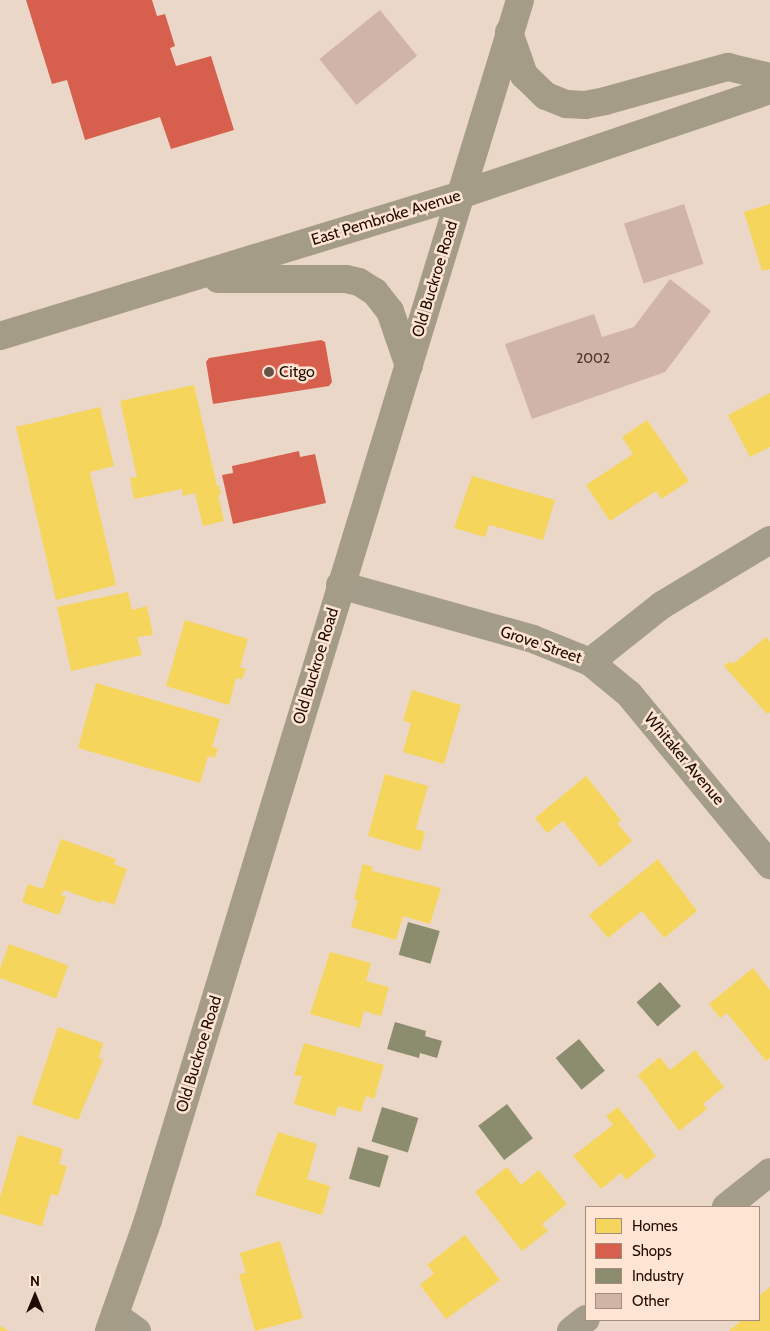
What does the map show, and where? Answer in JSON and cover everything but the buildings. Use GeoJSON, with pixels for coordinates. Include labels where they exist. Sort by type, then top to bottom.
{"type":"FeatureCollection","features":[{"type":"Feature","properties":{"kind":"street","name":"Old Buckroe Road"},"geometry":{"type":"LineString","coordinates":[[121,1326],[340,585],[409,366],[520,0]]}},
{"type":"Feature","properties":{"kind":"street"},"geometry":{"type":"LineString","coordinates":[[509,32],[524,75],[546,96],[566,104],[585,105],[605,101],[728,67],[770,77]]}},
{"type":"Feature","properties":{"kind":"street","name":"East Pembroke Avenue"},"geometry":{"type":"LineString","coordinates":[[0,336],[460,195],[770,90]]}},
{"type":"Feature","properties":{"kind":"street"},"geometry":{"type":"LineString","coordinates":[[190,278],[346,278],[359,282],[375,292],[390,311],[409,366]]}},
{"type":"Feature","properties":{"kind":"street","name":"Grove Street"},"geometry":{"type":"LineString","coordinates":[[340,585],[533,639],[590,662],[662,605],[770,540]]}},
{"type":"Feature","properties":{"kind":"street","name":"Whitaker Avenue"},"geometry":{"type":"LineString","coordinates":[[590,662],[629,694],[770,865]]}},
{"type":"Feature","properties":{"kind":"street"},"geometry":{"type":"LineString","coordinates":[[727,1206],[770,1172]]}},
{"type":"Feature","properties":{"kind":"street"},"geometry":{"type":"LineString","coordinates":[[571,1331],[585,1319]]}},
{"type":"Feature","properties":{"kind":"place","name":"Citgo"},"geometry":{"type":"Point","coordinates":[269,372]}}]}
